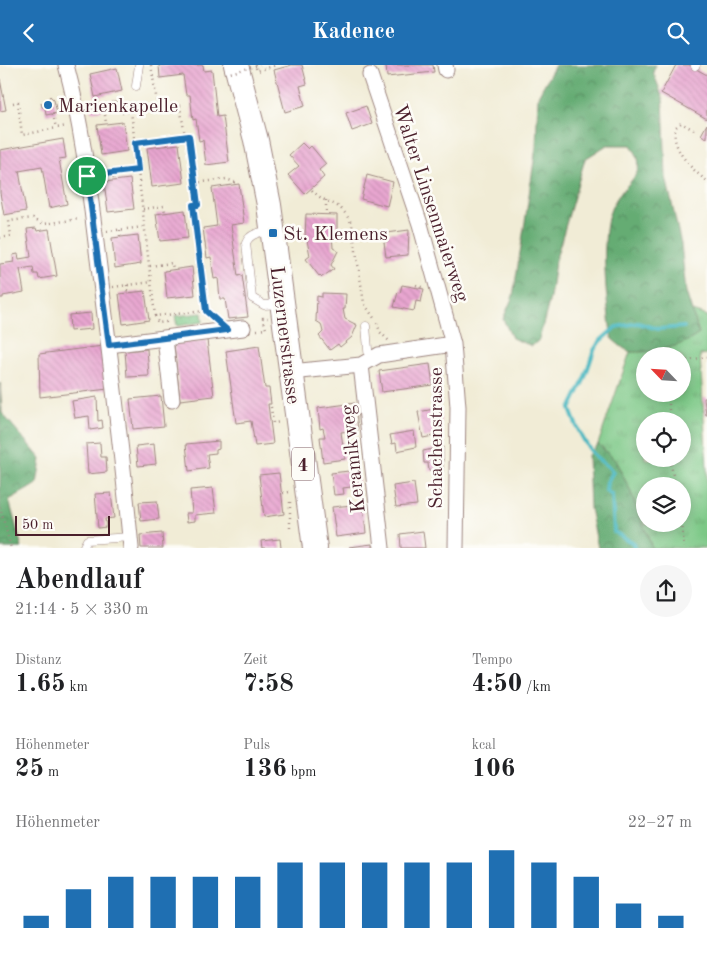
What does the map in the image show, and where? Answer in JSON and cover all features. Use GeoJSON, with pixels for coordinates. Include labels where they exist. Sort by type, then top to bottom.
{"type":"FeatureCollection","features":[{"type":"Feature","properties":{"kind":"main road","name":"Luzernerstrasse"},"geometry":{"type":"LineString","coordinates":[[231,69],[256,140],[272,230],[315,548]]}},
{"type":"Feature","properties":{"kind":"street"},"geometry":{"type":"LineString","coordinates":[[66,65],[79,123],[93,216],[130,543]]}},
{"type":"Feature","properties":{"kind":"street","name":"Walter Linsenmaierweg"},"geometry":{"type":"LineString","coordinates":[[370,75],[420,224],[454,344]]}},
{"type":"Feature","properties":{"kind":"street"},"geometry":{"type":"LineString","coordinates":[[109,345],[243,328]]}},
{"type":"Feature","properties":{"kind":"street"},"geometry":{"type":"LineString","coordinates":[[165,339],[172,400]]}},
{"type":"Feature","properties":{"kind":"street","name":"Schachenstrasse"},"geometry":{"type":"LineString","coordinates":[[291,372],[365,363],[379,355],[454,344],[458,407],[456,548]]}},
{"type":"Feature","properties":{"kind":"street","name":"Keramikweg"},"geometry":{"type":"LineString","coordinates":[[365,363],[382,548]]}},
{"type":"Feature","properties":{"kind":"lane"},"geometry":{"type":"LineString","coordinates":[[136,86],[139,65]]}},
{"type":"Feature","properties":{"kind":"lane"},"geometry":{"type":"LineString","coordinates":[[365,363],[366,326]]}},
{"type":"Feature","properties":{"kind":"lane"},"geometry":{"type":"LineString","coordinates":[[83,548],[87,540],[130,543]]}},
{"type":"Feature","properties":{"kind":"path"},"geometry":{"type":"LineString","coordinates":[[152,65],[158,108]]}},
{"type":"Feature","properties":{"kind":"path"},"geometry":{"type":"LineString","coordinates":[[256,65],[257,71],[277,65]]}},
{"type":"Feature","properties":{"kind":"path"},"geometry":{"type":"LineString","coordinates":[[231,69],[260,65]]}},
{"type":"Feature","properties":{"kind":"path"},"geometry":{"type":"LineString","coordinates":[[13,103],[18,103],[22,135],[79,123]]}},
{"type":"Feature","properties":{"kind":"path"},"geometry":{"type":"LineString","coordinates":[[122,113],[180,106],[184,137]]}},
{"type":"Feature","properties":{"kind":"path"},"geometry":{"type":"LineString","coordinates":[[131,111],[155,316],[158,323],[162,324],[166,323],[168,317]]}},
{"type":"Feature","properties":{"kind":"path"},"geometry":{"type":"LineString","coordinates":[[53,114],[56,128]]}},
{"type":"Feature","properties":{"kind":"path"},"geometry":{"type":"LineString","coordinates":[[105,115],[106,124]]}},
{"type":"Feature","properties":{"kind":"path"},"geometry":{"type":"LineString","coordinates":[[694,130],[681,123],[676,127],[674,135],[684,159],[707,181]]}},
{"type":"Feature","properties":{"kind":"path"},"geometry":{"type":"LineString","coordinates":[[135,143],[189,136],[198,205],[193,205],[206,311],[227,330]]}},
{"type":"Feature","properties":{"kind":"path"},"geometry":{"type":"LineString","coordinates":[[166,139],[167,146]]}},
{"type":"Feature","properties":{"kind":"path"},"geometry":{"type":"LineString","coordinates":[[87,176],[138,170]]}},
{"type":"Feature","properties":{"kind":"path"},"geometry":{"type":"LineString","coordinates":[[112,173],[114,181]]}},
{"type":"Feature","properties":{"kind":"path"},"geometry":{"type":"LineString","coordinates":[[195,183],[226,179],[236,183]]}},
{"type":"Feature","properties":{"kind":"path"},"geometry":{"type":"LineString","coordinates":[[312,190],[318,196],[337,204],[348,216],[352,225],[364,303],[383,337],[396,346]]}},
{"type":"Feature","properties":{"kind":"path"},"geometry":{"type":"LineString","coordinates":[[326,200],[326,211]]}},
{"type":"Feature","properties":{"kind":"path"},"geometry":{"type":"LineString","coordinates":[[143,209],[164,206],[165,213]]}},
{"type":"Feature","properties":{"kind":"path"},"geometry":{"type":"LineString","coordinates":[[0,238],[10,236],[9,221],[33,218],[44,224],[93,216]]}},
{"type":"Feature","properties":{"kind":"path"},"geometry":{"type":"LineString","coordinates":[[95,232],[145,227]]}},
{"type":"Feature","properties":{"kind":"path"},"geometry":{"type":"LineString","coordinates":[[120,230],[120,237]]}},
{"type":"Feature","properties":{"kind":"path"},"geometry":{"type":"LineString","coordinates":[[150,266],[172,263],[173,269]]}},
{"type":"Feature","properties":{"kind":"path"},"geometry":{"type":"LineString","coordinates":[[102,289],[152,283]]}},
{"type":"Feature","properties":{"kind":"path"},"geometry":{"type":"LineString","coordinates":[[127,285],[128,293]]}},
{"type":"Feature","properties":{"kind":"path"},"geometry":{"type":"LineString","coordinates":[[155,316],[206,311]]}},
{"type":"Feature","properties":{"kind":"path"},"geometry":{"type":"LineString","coordinates":[[264,320],[265,328]]}},
{"type":"Feature","properties":{"kind":"path"},"geometry":{"type":"LineString","coordinates":[[691,360],[707,357]]}},
{"type":"Feature","properties":{"kind":"path"},"geometry":{"type":"LineString","coordinates":[[271,407],[273,423],[282,421]]}},
{"type":"Feature","properties":{"kind":"path"},"geometry":{"type":"LineString","coordinates":[[283,493],[290,492]]}},
{"type":"Feature","properties":{"kind":"path"},"geometry":{"type":"LineString","coordinates":[[0,507],[11,548]]}},
{"type":"Feature","properties":{"kind":"path"},"geometry":{"type":"LineString","coordinates":[[683,532],[684,548]]}},
{"type":"Feature","properties":{"kind":"green space"},"geometry":{"type":"Polygon","coordinates":[[[555,65],[656,65],[653,72],[663,98],[666,177],[681,244],[686,292],[699,334],[692,339],[672,347],[636,347],[636,352],[632,352],[624,349],[612,339],[606,292],[605,237],[611,209],[616,199],[633,178],[639,164],[631,145],[607,145],[585,159],[555,262],[550,298],[539,340],[532,346],[512,338],[503,319],[513,296],[525,222],[536,147],[538,96],[555,65]]]}},
{"type":"Feature","properties":{"kind":"green space"},"geometry":{"type":"Polygon","coordinates":[[[692,311],[707,316],[707,354],[700,355],[707,469],[707,548],[652,548],[646,532],[691,532],[691,477],[636,477],[636,506],[615,460],[598,444],[630,352],[636,351],[636,403],[691,403],[691,347],[669,347],[699,333],[692,311]]]}},
{"type":"Feature","properties":{"kind":"green space"},"geometry":{"type":"Polygon","coordinates":[[[202,313],[203,322],[177,326],[175,316],[202,313]]]}},
{"type":"Feature","properties":{"kind":"green space"},"geometry":{"type":"Polygon","coordinates":[[[0,383],[2,413],[41,459],[37,484],[9,500],[22,548],[0,548],[0,383]]]}},
{"type":"Feature","properties":{"kind":"green space"},"geometry":{"type":"Polygon","coordinates":[[[598,444],[615,460],[636,506],[636,532],[646,532],[652,548],[598,548],[590,508],[588,455],[598,444]]]}},
{"type":"Feature","properties":{"kind":"building"},"geometry":{"type":"Polygon","coordinates":[[[159,65],[203,65],[204,71],[212,70],[217,117],[223,116],[229,162],[206,165],[203,140],[199,141],[196,119],[193,120],[190,95],[186,95],[183,75],[160,78],[159,65]]]}},
{"type":"Feature","properties":{"kind":"building"},"geometry":{"type":"Polygon","coordinates":[[[292,65],[302,65],[307,84],[300,86],[305,106],[285,112],[274,70],[292,65]]]}},
{"type":"Feature","properties":{"kind":"building"},"geometry":{"type":"Polygon","coordinates":[[[386,65],[433,65],[434,72],[387,77],[386,65]]]}},
{"type":"Feature","properties":{"kind":"building"},"geometry":{"type":"Polygon","coordinates":[[[676,65],[689,65],[707,75],[707,119],[661,93],[676,65]]]}},
{"type":"Feature","properties":{"kind":"building"},"geometry":{"type":"Polygon","coordinates":[[[117,68],[122,91],[95,97],[90,74],[117,68]]]}},
{"type":"Feature","properties":{"kind":"building"},"geometry":{"type":"Polygon","coordinates":[[[0,79],[6,110],[0,111],[0,79]]]}},
{"type":"Feature","properties":{"kind":"building","name":"Marienkapelle"},"geometry":{"type":"Polygon","coordinates":[[[50,96],[54,100],[57,113],[46,115],[45,107],[42,107],[41,103],[46,102],[50,96]]]}},
{"type":"Feature","properties":{"kind":"building"},"geometry":{"type":"Polygon","coordinates":[[[111,102],[119,102],[120,108],[112,109],[111,102]]]}},
{"type":"Feature","properties":{"kind":"building"},"geometry":{"type":"Polygon","coordinates":[[[101,104],[102,110],[91,112],[90,105],[101,104]]]}},
{"type":"Feature","properties":{"kind":"building"},"geometry":{"type":"Polygon","coordinates":[[[366,106],[372,124],[352,131],[346,113],[366,106]]]}},
{"type":"Feature","properties":{"kind":"building"},"geometry":{"type":"Polygon","coordinates":[[[123,122],[127,151],[101,155],[97,125],[123,122]]]}},
{"type":"Feature","properties":{"kind":"building"},"geometry":{"type":"Polygon","coordinates":[[[707,124],[707,138],[701,135],[707,124]]]}},
{"type":"Feature","properties":{"kind":"building"},"geometry":{"type":"Polygon","coordinates":[[[63,139],[66,158],[59,159],[67,204],[49,208],[42,167],[19,171],[26,211],[4,215],[0,193],[0,150],[63,139]]]}},
{"type":"Feature","properties":{"kind":"building"},"geometry":{"type":"Polygon","coordinates":[[[302,143],[308,149],[311,146],[326,164],[319,170],[324,177],[305,194],[288,175],[299,166],[289,155],[302,143]]]}},
{"type":"Feature","properties":{"kind":"building"},"geometry":{"type":"Polygon","coordinates":[[[179,144],[184,183],[152,187],[147,148],[179,144]]]}},
{"type":"Feature","properties":{"kind":"building"},"geometry":{"type":"Polygon","coordinates":[[[367,175],[393,182],[387,206],[361,199],[367,175]]]}},
{"type":"Feature","properties":{"kind":"building"},"geometry":{"type":"Polygon","coordinates":[[[130,179],[134,209],[108,212],[104,182],[130,179]]]}},
{"type":"Feature","properties":{"kind":"building"},"geometry":{"type":"Polygon","coordinates":[[[239,184],[244,223],[231,225],[238,276],[242,275],[248,317],[228,319],[225,299],[220,299],[218,278],[214,279],[211,257],[207,258],[203,228],[217,226],[212,188],[239,184]]]}},
{"type":"Feature","properties":{"kind":"building"},"geometry":{"type":"Polygon","coordinates":[[[185,210],[188,238],[160,241],[156,214],[185,210]]]}},
{"type":"Feature","properties":{"kind":"building"},"geometry":{"type":"Polygon","coordinates":[[[306,214],[337,215],[337,233],[332,234],[333,248],[338,251],[331,265],[334,269],[322,277],[319,276],[306,259],[310,256],[307,240],[305,239],[306,214]]]}},
{"type":"Feature","properties":{"kind":"building"},"geometry":{"type":"Polygon","coordinates":[[[36,228],[37,231],[49,229],[57,276],[39,279],[38,274],[34,274],[33,267],[20,269],[24,292],[0,298],[0,264],[14,262],[13,255],[18,254],[19,259],[31,257],[27,229],[36,228]]]}},
{"type":"Feature","properties":{"kind":"building"},"geometry":{"type":"Polygon","coordinates":[[[409,230],[408,255],[386,257],[384,242],[387,241],[387,233],[409,230]]]}},
{"type":"Feature","properties":{"kind":"building"},"geometry":{"type":"Polygon","coordinates":[[[138,235],[141,264],[115,268],[112,238],[138,235]]]}},
{"type":"Feature","properties":{"kind":"building"},"geometry":{"type":"Polygon","coordinates":[[[192,267],[195,295],[167,298],[164,271],[192,267]]]}},
{"type":"Feature","properties":{"kind":"building"},"geometry":{"type":"Polygon","coordinates":[[[402,285],[424,289],[421,302],[416,301],[414,311],[394,307],[402,285]]]}},
{"type":"Feature","properties":{"kind":"building"},"geometry":{"type":"Polygon","coordinates":[[[145,291],[149,320],[123,324],[119,294],[145,291]]]}},
{"type":"Feature","properties":{"kind":"building"},"geometry":{"type":"Polygon","coordinates":[[[322,293],[346,294],[345,309],[343,309],[345,319],[357,325],[352,337],[340,347],[338,344],[330,350],[319,336],[323,332],[321,324],[316,321],[317,296],[322,297],[322,293]]]}},
{"type":"Feature","properties":{"kind":"building"},"geometry":{"type":"Polygon","coordinates":[[[91,313],[92,329],[70,331],[69,315],[91,313]]]}},
{"type":"Feature","properties":{"kind":"building"},"geometry":{"type":"Polygon","coordinates":[[[207,340],[214,396],[180,400],[174,344],[207,340]]]}},
{"type":"Feature","properties":{"kind":"building"},"geometry":{"type":"Polygon","coordinates":[[[103,346],[108,389],[40,397],[39,354],[103,346]]]}},
{"type":"Feature","properties":{"kind":"building"},"geometry":{"type":"Polygon","coordinates":[[[259,346],[265,388],[269,388],[271,404],[268,404],[273,444],[255,446],[251,421],[236,423],[226,351],[259,346]]]}},
{"type":"Feature","properties":{"kind":"building"},"geometry":{"type":"Polygon","coordinates":[[[147,349],[149,376],[127,377],[125,351],[147,349]]]}},
{"type":"Feature","properties":{"kind":"building"},"geometry":{"type":"Polygon","coordinates":[[[430,364],[433,385],[382,392],[379,371],[430,364]]]}},
{"type":"Feature","properties":{"kind":"building"},"geometry":{"type":"Polygon","coordinates":[[[161,396],[164,426],[133,429],[130,399],[161,396]]]}},
{"type":"Feature","properties":{"kind":"building"},"geometry":{"type":"Polygon","coordinates":[[[97,397],[98,421],[102,420],[103,428],[90,430],[89,416],[75,418],[72,401],[97,397]]]}},
{"type":"Feature","properties":{"kind":"building"},"geometry":{"type":"Polygon","coordinates":[[[704,398],[707,398],[707,415],[706,415],[704,398]]]}},
{"type":"Feature","properties":{"kind":"building"},"geometry":{"type":"Polygon","coordinates":[[[355,403],[358,430],[341,432],[345,459],[323,462],[320,437],[325,437],[323,428],[320,429],[318,408],[355,403]]]}},
{"type":"Feature","properties":{"kind":"building"},"geometry":{"type":"Polygon","coordinates":[[[440,408],[442,422],[436,423],[438,435],[423,438],[418,412],[440,408]]]}},
{"type":"Feature","properties":{"kind":"building"},"geometry":{"type":"Polygon","coordinates":[[[414,431],[416,447],[397,451],[396,443],[392,444],[390,435],[414,431]]]}},
{"type":"Feature","properties":{"kind":"building"},"geometry":{"type":"Polygon","coordinates":[[[219,441],[219,449],[216,450],[216,453],[207,454],[209,468],[189,471],[186,444],[219,441]]]}},
{"type":"Feature","properties":{"kind":"building"},"geometry":{"type":"Polygon","coordinates":[[[100,443],[101,457],[106,457],[107,472],[88,474],[86,444],[100,443]]]}},
{"type":"Feature","properties":{"kind":"building"},"geometry":{"type":"Polygon","coordinates":[[[154,444],[156,464],[138,466],[136,446],[154,444]]]}},
{"type":"Feature","properties":{"kind":"building"},"geometry":{"type":"Polygon","coordinates":[[[443,447],[443,471],[429,471],[428,463],[424,463],[423,451],[443,447]]]}},
{"type":"Feature","properties":{"kind":"building"},"geometry":{"type":"Polygon","coordinates":[[[358,470],[359,486],[343,488],[344,494],[334,495],[331,473],[358,470]]]}},
{"type":"Feature","properties":{"kind":"building"},"geometry":{"type":"Polygon","coordinates":[[[279,473],[284,514],[264,517],[259,475],[279,473]]]}},
{"type":"Feature","properties":{"kind":"building"},"geometry":{"type":"Polygon","coordinates":[[[414,483],[417,505],[396,507],[393,486],[414,483]]]}},
{"type":"Feature","properties":{"kind":"building"},"geometry":{"type":"Polygon","coordinates":[[[213,488],[216,513],[195,515],[195,521],[187,522],[186,513],[192,513],[190,490],[213,488]]]}},
{"type":"Feature","properties":{"kind":"building"},"geometry":{"type":"Polygon","coordinates":[[[111,493],[114,518],[105,519],[106,527],[98,528],[95,494],[111,493]]]}},
{"type":"Feature","properties":{"kind":"building"},"geometry":{"type":"Polygon","coordinates":[[[157,501],[159,519],[141,521],[139,502],[157,501]]]}},
{"type":"Feature","properties":{"kind":"building"},"geometry":{"type":"Polygon","coordinates":[[[363,504],[366,533],[336,537],[332,507],[363,504]]]}},
{"type":"Feature","properties":{"kind":"building"},"geometry":{"type":"Polygon","coordinates":[[[423,531],[425,548],[401,548],[400,534],[423,531]]]}},
{"type":"Feature","properties":{"kind":"building"},"geometry":{"type":"Polygon","coordinates":[[[162,533],[163,548],[141,548],[140,535],[162,533]]]}},
{"type":"Feature","properties":{"kind":"building"},"geometry":{"type":"Polygon","coordinates":[[[280,539],[281,548],[262,548],[261,541],[280,539]]]}},
{"type":"Feature","properties":{"kind":"building"},"geometry":{"type":"Polygon","coordinates":[[[372,544],[372,548],[349,547],[372,544]]]}},
{"type":"Feature","properties":{"kind":"waterway"},"geometry":{"type":"LineString","coordinates":[[634,548],[633,543],[614,532],[612,495],[606,491],[607,482],[613,472],[587,446],[577,428],[570,409],[584,380],[594,350],[600,341],[616,327],[638,323],[658,329],[684,327]]}},
{"type":"Feature","properties":{"kind":"place","name":"Marienkapelle"},"geometry":{"type":"Point","coordinates":[48,105]}},
{"type":"Feature","properties":{"kind":"place","name":"St. Klemens"},"geometry":{"type":"Point","coordinates":[273,233]}},
{"type":"Feature","properties":{"kind":"route"},"geometry":{"type":"LineString","coordinates":[[189,136],[198,205],[193,205],[206,311],[227,330],[109,345],[87,176],[138,170],[135,143],[189,136]]}}]}
